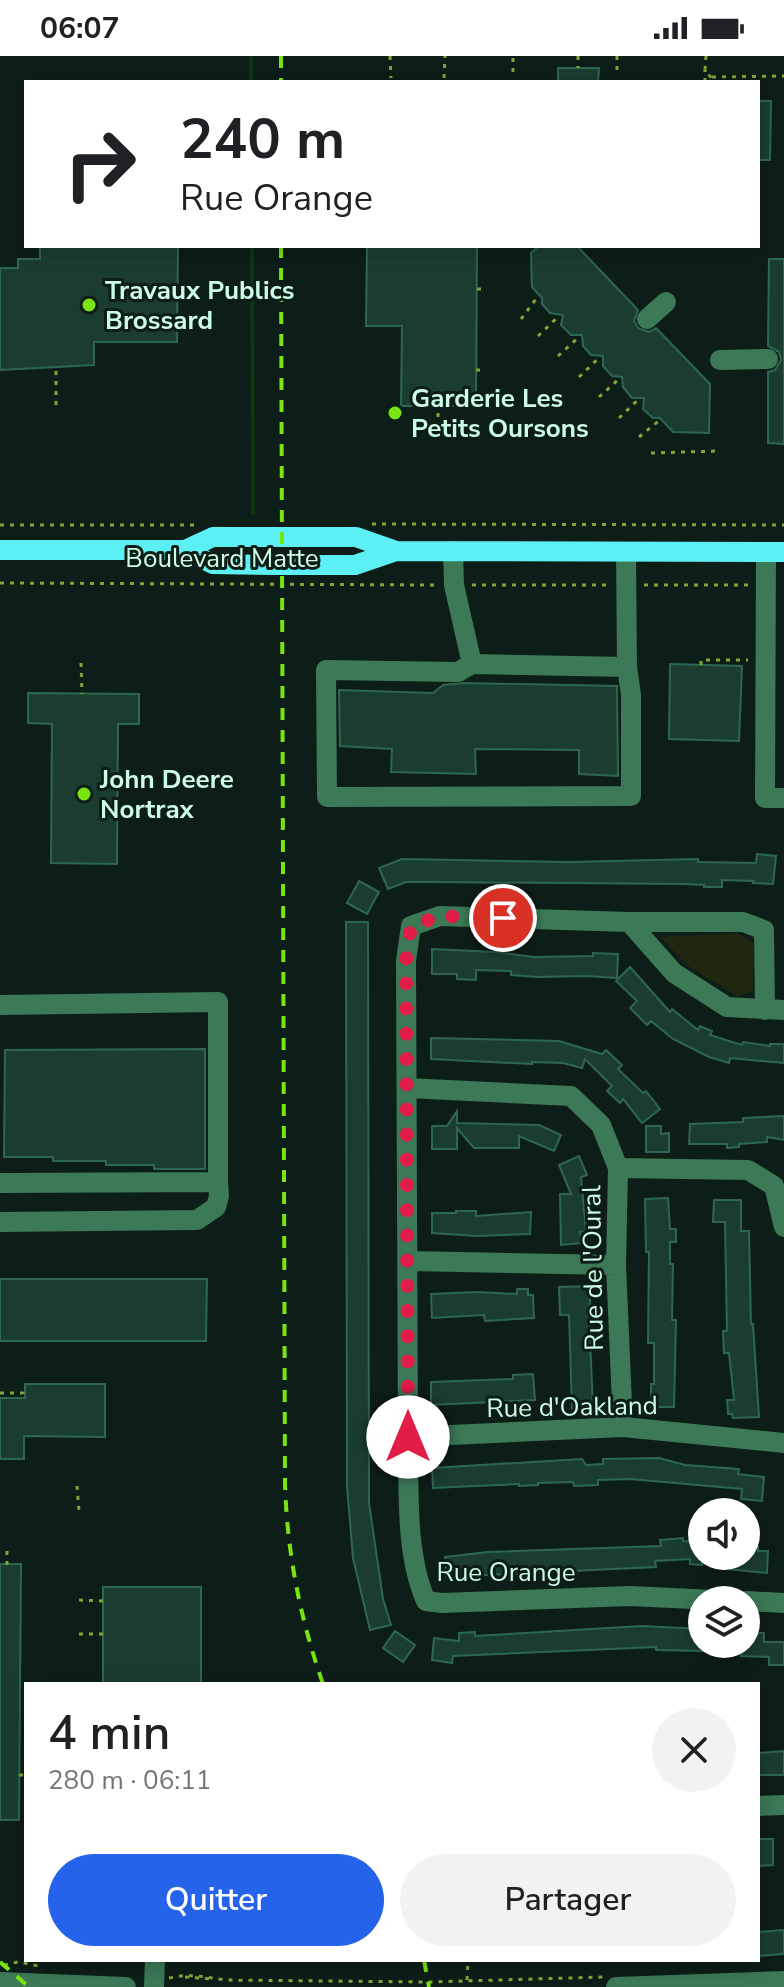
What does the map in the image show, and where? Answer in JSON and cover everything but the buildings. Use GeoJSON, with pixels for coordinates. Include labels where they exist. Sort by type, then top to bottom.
{"type":"FeatureCollection","features":[{"type":"Feature","properties":{"kind":"main road","name":"Boulevard Matte"},"geometry":{"type":"LineString","coordinates":[[0,550],[185,550],[213,537],[356,537],[396,551]]}},
{"type":"Feature","properties":{"kind":"main road","name":"Boulevard Matte"},"geometry":{"type":"LineString","coordinates":[[185,550],[213,564],[272,565],[355,565],[396,551],[775,552]]}},
{"type":"Feature","properties":{"kind":"street"},"geometry":{"type":"LineString","coordinates":[[647,319],[666,302]]}},
{"type":"Feature","properties":{"kind":"street"},"geometry":{"type":"LineString","coordinates":[[720,360],[768,359]]}},
{"type":"Feature","properties":{"kind":"street"},"geometry":{"type":"LineString","coordinates":[[453,551],[454,585],[472,664]]}},
{"type":"Feature","properties":{"kind":"street"},"geometry":{"type":"LineString","coordinates":[[626,552],[631,796],[327,797],[326,670],[458,672],[472,664],[627,667]]}},
{"type":"Feature","properties":{"kind":"street"},"geometry":{"type":"LineString","coordinates":[[775,552],[765,798],[784,798]]}},
{"type":"Feature","properties":{"kind":"street","name":"Rue Orange"},"geometry":{"type":"LineString","coordinates":[[629,922],[674,973],[727,1007],[774,1010],[764,930],[743,922],[440,916],[411,926],[406,961],[409,1510],[418,1583],[426,1601],[630,1596],[688,1599]]}},
{"type":"Feature","properties":{"kind":"street"},"geometry":{"type":"LineString","coordinates":[[0,1005],[218,1002],[219,1196],[216,1207],[197,1220],[0,1222]]}},
{"type":"Feature","properties":{"kind":"street","name":"Rue de l'Oural"},"geometry":{"type":"LineString","coordinates":[[407,1088],[571,1096],[601,1125],[618,1168],[616,1265],[623,1427]]}},
{"type":"Feature","properties":{"kind":"street"},"geometry":{"type":"LineString","coordinates":[[618,1168],[748,1170],[774,1186],[784,1227]]}},
{"type":"Feature","properties":{"kind":"street"},"geometry":{"type":"LineString","coordinates":[[0,1183],[218,1182]]}},
{"type":"Feature","properties":{"kind":"street"},"geometry":{"type":"LineString","coordinates":[[408,1261],[616,1265]]}},
{"type":"Feature","properties":{"kind":"street","name":"Rue d'Oakland"},"geometry":{"type":"LineString","coordinates":[[408,1437],[623,1427],[784,1443]]}},
{"type":"Feature","properties":{"kind":"street"},"geometry":{"type":"LineString","coordinates":[[760,1602],[784,1603]]}},
{"type":"Feature","properties":{"kind":"street"},"geometry":{"type":"LineString","coordinates":[[760,1806],[784,1805]]}},
{"type":"Feature","properties":{"kind":"street"},"geometry":{"type":"LineString","coordinates":[[613,1982],[784,1981]]}},
{"type":"Feature","properties":{"kind":"street"},"geometry":{"type":"LineString","coordinates":[[0,1982],[126,1987]]}},
{"type":"Feature","properties":{"kind":"path"},"geometry":{"type":"LineString","coordinates":[[390,56],[391,78]]}},
{"type":"Feature","properties":{"kind":"path"},"geometry":{"type":"LineString","coordinates":[[444,78],[445,56]]}},
{"type":"Feature","properties":{"kind":"path"},"geometry":{"type":"LineString","coordinates":[[513,56],[513,72]]}},
{"type":"Feature","properties":{"kind":"path"},"geometry":{"type":"LineString","coordinates":[[578,56],[578,68]]}},
{"type":"Feature","properties":{"kind":"path"},"geometry":{"type":"LineString","coordinates":[[617,56],[617,74]]}},
{"type":"Feature","properties":{"kind":"path"},"geometry":{"type":"LineString","coordinates":[[705,80],[706,56]]}},
{"type":"Feature","properties":{"kind":"path"},"geometry":{"type":"LineString","coordinates":[[705,70],[713,79],[784,76]]}},
{"type":"Feature","properties":{"kind":"path"},"geometry":{"type":"LineString","coordinates":[[477,289],[487,289]]}},
{"type":"Feature","properties":{"kind":"path"},"geometry":{"type":"LineString","coordinates":[[521,319],[539,295]]}},
{"type":"Feature","properties":{"kind":"path"},"geometry":{"type":"LineString","coordinates":[[538,336],[559,316]]}},
{"type":"Feature","properties":{"kind":"path"},"geometry":{"type":"LineString","coordinates":[[558,356],[579,337]]}},
{"type":"Feature","properties":{"kind":"path"},"geometry":{"type":"LineString","coordinates":[[579,377],[600,357]]}},
{"type":"Feature","properties":{"kind":"path"},"geometry":{"type":"LineString","coordinates":[[56,367],[56,405]]}},
{"type":"Feature","properties":{"kind":"path"},"geometry":{"type":"LineString","coordinates":[[476,370],[486,370]]}},
{"type":"Feature","properties":{"kind":"path"},"geometry":{"type":"LineString","coordinates":[[599,397],[620,378]]}},
{"type":"Feature","properties":{"kind":"path"},"geometry":{"type":"LineString","coordinates":[[619,418],[640,398]]}},
{"type":"Feature","properties":{"kind":"path"},"geometry":{"type":"LineString","coordinates":[[438,406],[438,427]]}},
{"type":"Feature","properties":{"kind":"path"},"geometry":{"type":"LineString","coordinates":[[639,437],[661,419]]}},
{"type":"Feature","properties":{"kind":"path"},"geometry":{"type":"LineString","coordinates":[[651,453],[718,451]]}},
{"type":"Feature","properties":{"kind":"path"},"geometry":{"type":"LineString","coordinates":[[360,524],[784,525]]}},
{"type":"Feature","properties":{"kind":"path","name":"Boulevard Matte"},"geometry":{"type":"LineString","coordinates":[[0,525],[207,525]]}},
{"type":"Feature","properties":{"kind":"path","name":"Boulevard Matte"},"geometry":{"type":"LineString","coordinates":[[0,583],[444,585]]}},
{"type":"Feature","properties":{"kind":"path"},"geometry":{"type":"LineString","coordinates":[[467,585],[616,585]]}},
{"type":"Feature","properties":{"kind":"path"},"geometry":{"type":"LineString","coordinates":[[636,585],[754,585]]}},
{"type":"Feature","properties":{"kind":"path"},"geometry":{"type":"LineString","coordinates":[[701,665],[701,660],[742,660]]}},
{"type":"Feature","properties":{"kind":"path"},"geometry":{"type":"LineString","coordinates":[[81,663],[82,694]]}},
{"type":"Feature","properties":{"kind":"path"},"geometry":{"type":"LineString","coordinates":[[0,1393],[23,1393],[23,1398]]}},
{"type":"Feature","properties":{"kind":"path"},"geometry":{"type":"LineString","coordinates":[[77,1486],[79,1511]]}},
{"type":"Feature","properties":{"kind":"path"},"geometry":{"type":"LineString","coordinates":[[7,1548],[7,1565]]}},
{"type":"Feature","properties":{"kind":"path"},"geometry":{"type":"LineString","coordinates":[[79,1600],[103,1601]]}},
{"type":"Feature","properties":{"kind":"path"},"geometry":{"type":"LineString","coordinates":[[79,1634],[103,1634]]}},
{"type":"Feature","properties":{"kind":"path"},"geometry":{"type":"LineString","coordinates":[[19,1775],[24,1775]]}},
{"type":"Feature","properties":{"kind":"path"},"geometry":{"type":"LineString","coordinates":[[467,1981],[468,1962]]}},
{"type":"Feature","properties":{"kind":"path"},"geometry":{"type":"LineString","coordinates":[[157,1975],[274,1982],[613,1982]]}},
{"type":"Feature","properties":{"kind":"green space"},"geometry":{"type":"Polygon","coordinates":[[[738,933],[754,943],[753,990],[738,997],[688,966],[660,937],[738,933]]]}},
{"type":"Feature","properties":{"kind":"waterway"},"geometry":{"type":"LineString","coordinates":[[251,56],[251,80]]}},
{"type":"Feature","properties":{"kind":"waterway"},"geometry":{"type":"LineString","coordinates":[[252,248],[253,513]]}},
{"type":"Feature","properties":{"kind":"railway"},"geometry":{"type":"LineString","coordinates":[[281,56],[281,80]]}},
{"type":"Feature","properties":{"kind":"railway"},"geometry":{"type":"LineString","coordinates":[[281,248],[285,1483],[296,1585],[322,1682]]}},
{"type":"Feature","properties":{"kind":"railway"},"geometry":{"type":"LineString","coordinates":[[0,1962],[29,1987]]}},
{"type":"Feature","properties":{"kind":"railway"},"geometry":{"type":"LineString","coordinates":[[424,1962],[429,1987]]}},
{"type":"Feature","properties":{"kind":"place","name":"Travaux Publics Brossard"},"geometry":{"type":"Point","coordinates":[89,305]}},
{"type":"Feature","properties":{"kind":"place","name":"Garderie Les Petits Oursons"},"geometry":{"type":"Point","coordinates":[395,413]}},
{"type":"Feature","properties":{"kind":"place","name":"John Deere Nortrax"},"geometry":{"type":"Point","coordinates":[84,794]}},
{"type":"Feature","properties":{"kind":"route"},"geometry":{"type":"LineString","coordinates":[[408,1437],[406,961],[411,926],[440,916],[503,918]]}}]}
